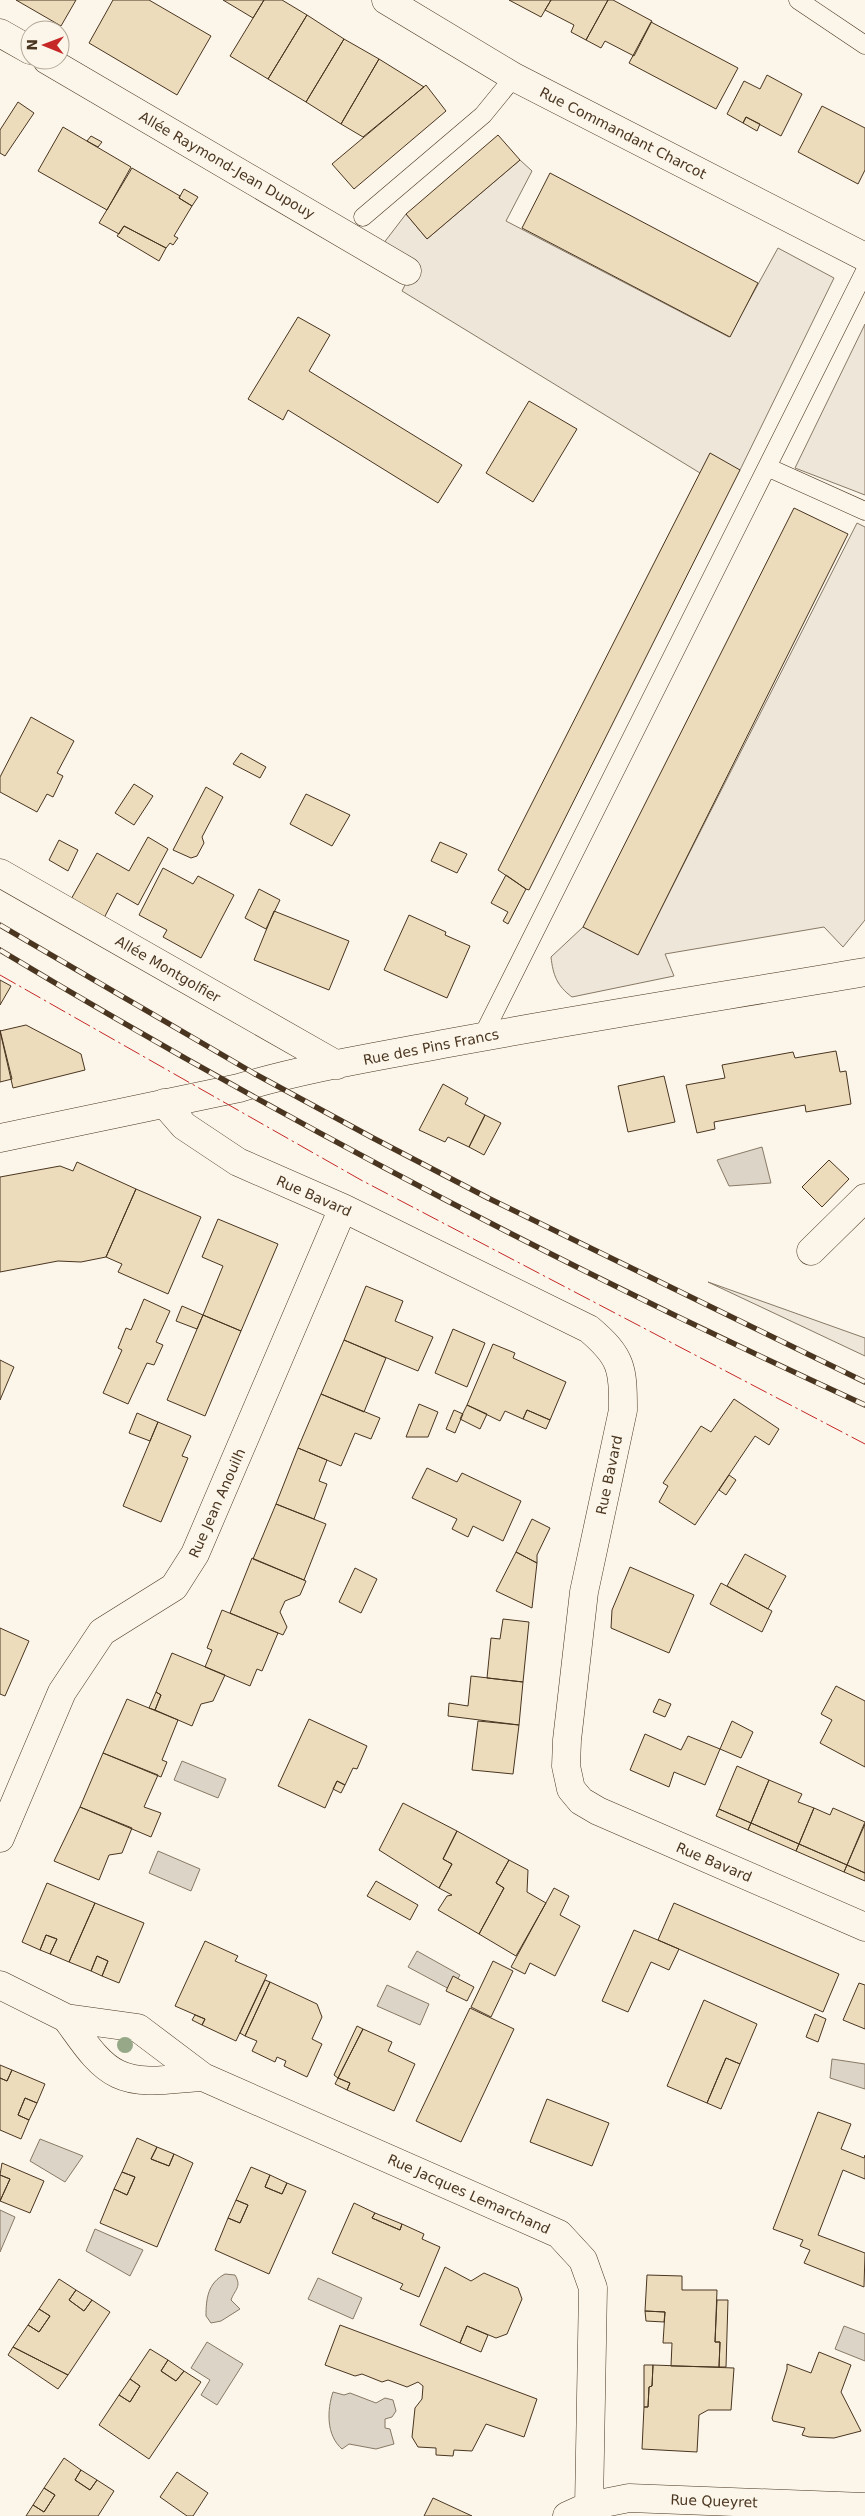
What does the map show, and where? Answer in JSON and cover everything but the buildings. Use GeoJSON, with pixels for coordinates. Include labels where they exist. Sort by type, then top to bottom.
{"type":"FeatureCollection","features":[{"type":"Feature","properties":{"kind":"street","name":"Rue Commandant Charcot"},"geometry":{"type":"LineString","coordinates":[[386,0],[514,77],[865,257]]}},
{"type":"Feature","properties":{"kind":"street"},"geometry":{"type":"LineString","coordinates":[[0,32],[20,44]]}},
{"type":"Feature","properties":{"kind":"street","name":"Allée Raymond-Jean Dupouy"},"geometry":{"type":"LineString","coordinates":[[64,70],[407,271]]}},
{"type":"Feature","properties":{"kind":"street","name":"Allée Montgolfier"},"geometry":{"type":"LineString","coordinates":[[0,873],[337,1064]]}},
{"type":"Feature","properties":{"kind":"street","name":"Rue des Pins Francs"},"geometry":{"type":"LineString","coordinates":[[0,1138],[239,1088],[337,1064],[482,1037],[865,972]]}},
{"type":"Feature","properties":{"kind":"street","name":"Rue Bavard"},"geometry":{"type":"LineString","coordinates":[[164,1103],[184,1126],[238,1162],[343,1208],[589,1329],[607,1345],[619,1362],[623,1385],[623,1410],[584,1592],[567,1740],[566,1766],[571,1789],[581,1801],[598,1811],[865,1927]]}},
{"type":"Feature","properties":{"kind":"street"},"geometry":{"type":"LineString","coordinates":[[811,1251],[865,1198]]}},
{"type":"Feature","properties":{"kind":"street","name":"Rue Jean Anouilh"},"geometry":{"type":"LineString","coordinates":[[0,1838],[62,1692],[102,1632],[174,1587],[195,1554],[343,1208]]}},
{"type":"Feature","properties":{"kind":"street","name":"Rue Jacques Lemarchand"},"geometry":{"type":"LineString","coordinates":[[0,1985],[66,2018],[138,2028],[203,2077],[559,2234],[583,2260],[593,2288],[578,2511]]}},
{"type":"Feature","properties":{"kind":"street","name":"Rue Jacques Lemarchand"},"geometry":{"type":"LineString","coordinates":[[66,2018],[99,2059],[118,2074],[144,2081],[203,2077]]}},
{"type":"Feature","properties":{"kind":"street","name":"Rue Queyret"},"geometry":{"type":"LineString","coordinates":[[578,2511],[629,2498],[848,2509]]}},
{"type":"Feature","properties":{"kind":"lane"},"geometry":{"type":"LineString","coordinates":[[798,0],[865,45]]}},
{"type":"Feature","properties":{"kind":"lane"},"geometry":{"type":"LineString","coordinates":[[363,217],[483,114],[514,77]]}},
{"type":"Feature","properties":{"kind":"lane"},"geometry":{"type":"LineString","coordinates":[[482,1037],[865,271]]}},
{"type":"Feature","properties":{"kind":"lane"},"geometry":{"type":"LineString","coordinates":[[767,467],[865,511]]}},
{"type":"Feature","properties":{"kind":"shaded area"},"geometry":{"type":"Polygon","coordinates":[[[520,160],[532,171],[506,221],[729,337],[778,248],[834,278],[740,470],[700,473],[402,291],[415,265],[383,244],[406,214],[427,239],[520,160]]]}},
{"type":"Feature","properties":{"kind":"shaded area"},"geometry":{"type":"Polygon","coordinates":[[[865,324],[865,495],[795,468],[865,324]]]}},
{"type":"Feature","properties":{"kind":"shaded area"},"geometry":{"type":"Polygon","coordinates":[[[857,523],[865,527],[865,920],[843,947],[824,927],[665,954],[674,976],[572,997],[557,980],[551,957],[583,927],[638,954],[857,523]]]}},
{"type":"Feature","properties":{"kind":"shaded area"},"geometry":{"type":"Polygon","coordinates":[[[762,1147],[771,1183],[729,1186],[717,1160],[762,1147]]]}},
{"type":"Feature","properties":{"kind":"shaded area"},"geometry":{"type":"Polygon","coordinates":[[[708,1282],[865,1338],[865,1356],[708,1282]]]}},
{"type":"Feature","properties":{"kind":"shaded area"},"geometry":{"type":"Polygon","coordinates":[[[182,1761],[226,1779],[218,1798],[174,1780],[182,1761]]]}},
{"type":"Feature","properties":{"kind":"shaded area"},"geometry":{"type":"Polygon","coordinates":[[[158,1851],[200,1869],[191,1891],[149,1873],[158,1851]]]}},
{"type":"Feature","properties":{"kind":"shaded area"},"geometry":{"type":"Polygon","coordinates":[[[417,1951],[460,1975],[451,1990],[408,1967],[417,1951]]]}},
{"type":"Feature","properties":{"kind":"shaded area"},"geometry":{"type":"Polygon","coordinates":[[[387,1985],[429,2004],[420,2025],[377,2006],[387,1985]]]}},
{"type":"Feature","properties":{"kind":"shaded area"},"geometry":{"type":"Polygon","coordinates":[[[832,2059],[865,2064],[865,2089],[830,2078],[832,2059]]]}},
{"type":"Feature","properties":{"kind":"shaded area"},"geometry":{"type":"Polygon","coordinates":[[[40,2139],[83,2156],[65,2182],[30,2161],[40,2139]]]}},
{"type":"Feature","properties":{"kind":"shaded area"},"geometry":{"type":"Polygon","coordinates":[[[0,2210],[15,2217],[0,2252],[0,2210]]]}},
{"type":"Feature","properties":{"kind":"shaded area"},"geometry":{"type":"Polygon","coordinates":[[[95,2229],[143,2250],[130,2276],[86,2251],[95,2229]]]}},
{"type":"Feature","properties":{"kind":"shaded area"},"geometry":{"type":"Polygon","coordinates":[[[225,2274],[235,2275],[237,2279],[237,2288],[231,2300],[240,2309],[221,2321],[211,2323],[206,2316],[209,2292],[215,2282],[225,2274]]]}},
{"type":"Feature","properties":{"kind":"shaded area"},"geometry":{"type":"Polygon","coordinates":[[[318,2278],[362,2298],[353,2319],[308,2299],[318,2278]]]}},
{"type":"Feature","properties":{"kind":"shaded area"},"geometry":{"type":"Polygon","coordinates":[[[844,2326],[865,2334],[865,2361],[835,2349],[844,2326]]]}},
{"type":"Feature","properties":{"kind":"shaded area"},"geometry":{"type":"Polygon","coordinates":[[[207,2342],[243,2364],[217,2405],[201,2395],[210,2380],[191,2368],[207,2342]]]}},
{"type":"Feature","properties":{"kind":"shaded area"},"geometry":{"type":"Polygon","coordinates":[[[333,2392],[344,2395],[350,2393],[376,2403],[385,2398],[393,2400],[396,2411],[392,2417],[385,2419],[385,2428],[390,2429],[394,2444],[376,2449],[349,2444],[342,2449],[333,2437],[329,2422],[333,2392]]]}},
{"type":"Feature","properties":{"kind":"railway"},"geometry":{"type":"LineString","coordinates":[[0,925],[255,1074],[373,1138],[488,1198],[865,1382]]}},
{"type":"Feature","properties":{"kind":"railway"},"geometry":{"type":"LineString","coordinates":[[0,950],[211,1073],[426,1190],[644,1300],[865,1405]]}},
{"type":"Feature","properties":{"kind":"power"},"geometry":{"type":"LineString","coordinates":[[0,975],[361,1180],[865,1444]]}}]}
